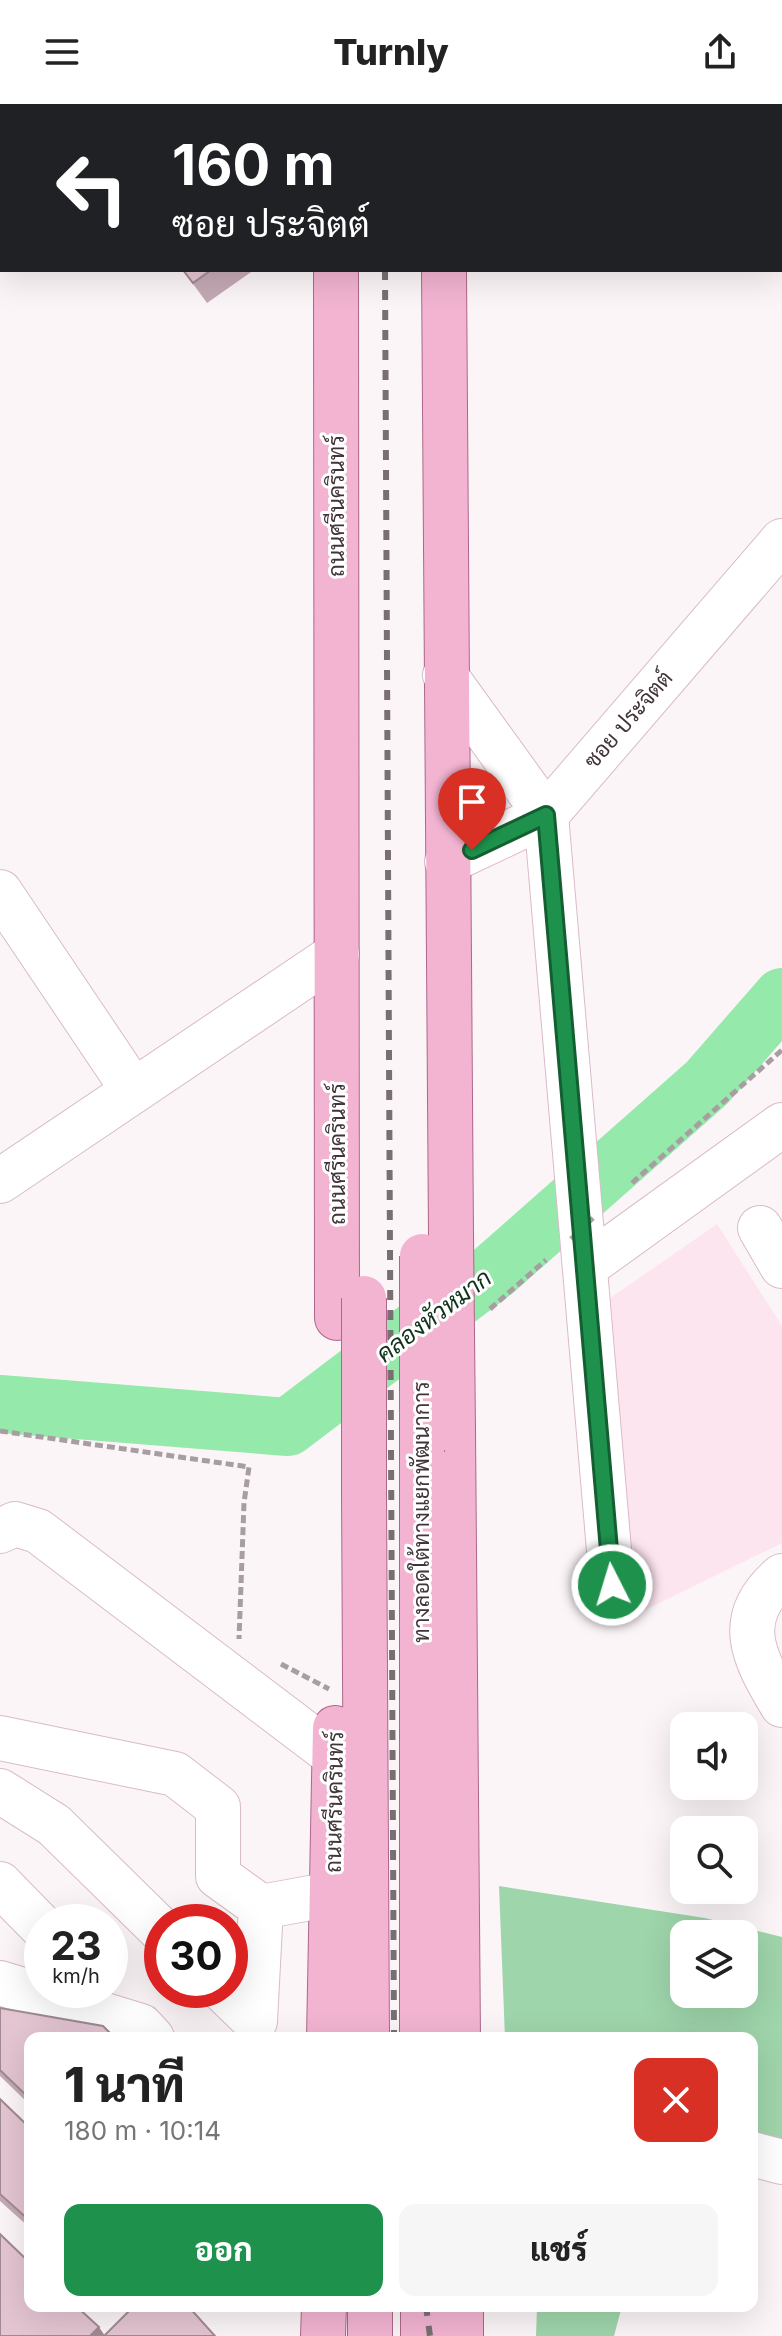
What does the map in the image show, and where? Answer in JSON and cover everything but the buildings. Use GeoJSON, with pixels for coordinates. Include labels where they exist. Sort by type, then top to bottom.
{"type":"FeatureCollection","features":[{"type":"Feature","properties":{"kind":"main road","name":"ถนนศรีนครินทร์"},"geometry":{"type":"LineString","coordinates":[[329,2032],[336,1693],[351,1501],[350,1308],[337,972],[336,272]]}},
{"type":"Feature","properties":{"kind":"main road"},"geometry":{"type":"LineString","coordinates":[[444,272],[450,989],[437,1246],[437,1441],[458,2032]]}},
{"type":"Feature","properties":{"kind":"main road","name":"ทางลอดใต้ทางแยกพัฒนาการ"},"geometry":{"type":"LineString","coordinates":[[422,2032],[437,1441]]}},
{"type":"Feature","properties":{"kind":"main road"},"geometry":{"type":"LineString","coordinates":[[351,1501],[367,2032]]}},
{"type":"Feature","properties":{"kind":"main road"},"geometry":{"type":"LineString","coordinates":[[323,2336],[324,2312]]}},
{"type":"Feature","properties":{"kind":"main road"},"geometry":{"type":"LineString","coordinates":[[370,2312],[370,2336]]}},
{"type":"Feature","properties":{"kind":"main road"},"geometry":{"type":"LineString","coordinates":[[423,2312],[423,2336]]}},
{"type":"Feature","properties":{"kind":"main road"},"geometry":{"type":"LineString","coordinates":[[461,2312],[461,2336]]}},
{"type":"Feature","properties":{"kind":"street","name":"ซอย ประจิตต์"},"geometry":{"type":"LineString","coordinates":[[447,862],[546,815],[782,541]]}},
{"type":"Feature","properties":{"kind":"street"},"geometry":{"type":"LineString","coordinates":[[445,675],[546,815],[575,1153],[576,1240],[612,1585]]}},
{"type":"Feature","properties":{"kind":"street"},"geometry":{"type":"LineString","coordinates":[[0,892],[133,1090]]}},
{"type":"Feature","properties":{"kind":"street"},"geometry":{"type":"LineString","coordinates":[[0,1181],[133,1090],[337,972]]}},
{"type":"Feature","properties":{"kind":"street"},"geometry":{"type":"LineString","coordinates":[[576,1240],[782,1125]]}},
{"type":"Feature","properties":{"kind":"street"},"geometry":{"type":"LineString","coordinates":[[760,1228],[782,1266]]}},
{"type":"Feature","properties":{"kind":"street"},"geometry":{"type":"LineString","coordinates":[[0,1531],[15,1524],[38,1531],[335,1756]]}},
{"type":"Feature","properties":{"kind":"street"},"geometry":{"type":"LineString","coordinates":[[782,1576],[762,1600],[751,1630],[757,1662],[782,1705]]}},
{"type":"Feature","properties":{"kind":"street"},"geometry":{"type":"LineString","coordinates":[[0,1738],[175,1774],[218,1807],[218,1876],[261,1907],[332,1894]]}},
{"type":"Feature","properties":{"kind":"street"},"geometry":{"type":"LineString","coordinates":[[0,1791],[54,1825],[144,1913]]}},
{"type":"Feature","properties":{"kind":"street"},"geometry":{"type":"LineString","coordinates":[[0,1884],[24,1909]]}},
{"type":"Feature","properties":{"kind":"street"},"geometry":{"type":"LineString","coordinates":[[242,2008],[255,2021],[261,1907]]}},
{"type":"Feature","properties":{"kind":"street"},"geometry":{"type":"LineString","coordinates":[[0,1983],[146,2032]]}},
{"type":"Feature","properties":{"kind":"street"},"geometry":{"type":"LineString","coordinates":[[123,2008],[146,2032]]}},
{"type":"Feature","properties":{"kind":"street"},"geometry":{"type":"LineString","coordinates":[[758,2156],[782,2162]]}},
{"type":"Feature","properties":{"kind":"path"},"geometry":{"type":"LineString","coordinates":[[626,1188],[782,1050]]}},
{"type":"Feature","properties":{"kind":"path"},"geometry":{"type":"LineString","coordinates":[[489,1310],[576,1240]]}},
{"type":"Feature","properties":{"kind":"path"},"geometry":{"type":"LineString","coordinates":[[0,1431],[249,1467],[244,1503],[239,1642]]}},
{"type":"Feature","properties":{"kind":"path"},"geometry":{"type":"LineString","coordinates":[[267,1657],[336,1693]]}},
{"type":"Feature","properties":{"kind":"shaded area"},"geometry":{"type":"Polygon","coordinates":[[[717,1224],[782,1326],[782,1543],[631,1617],[603,1303],[717,1224]]]}},
{"type":"Feature","properties":{"kind":"green space"},"geometry":{"type":"Polygon","coordinates":[[[499,1886],[713,1920],[670,1920],[670,2008],[758,2008],[758,1931],[782,1937],[782,2151],[758,2145],[758,2032],[505,2032],[499,1886]]]}},
{"type":"Feature","properties":{"kind":"green space"},"geometry":{"type":"Polygon","coordinates":[[[537,2312],[620,2312],[614,2336],[536,2336],[537,2312]]]}},
{"type":"Feature","properties":{"kind":"waterway","name":"คลองหัวหมาก"},"geometry":{"type":"LineString","coordinates":[[0,1404],[288,1427],[494,1271],[707,1083],[782,997]]}},
{"type":"Feature","properties":{"kind":"railway"},"geometry":{"type":"LineString","coordinates":[[385,272],[394,2032]]}},
{"type":"Feature","properties":{"kind":"railway"},"geometry":{"type":"LineString","coordinates":[[427,2312],[430,2336]]}},
{"type":"Feature","properties":{"kind":"route"},"geometry":{"type":"LineString","coordinates":[[472,850],[546,815],[612,1585]]}}]}
